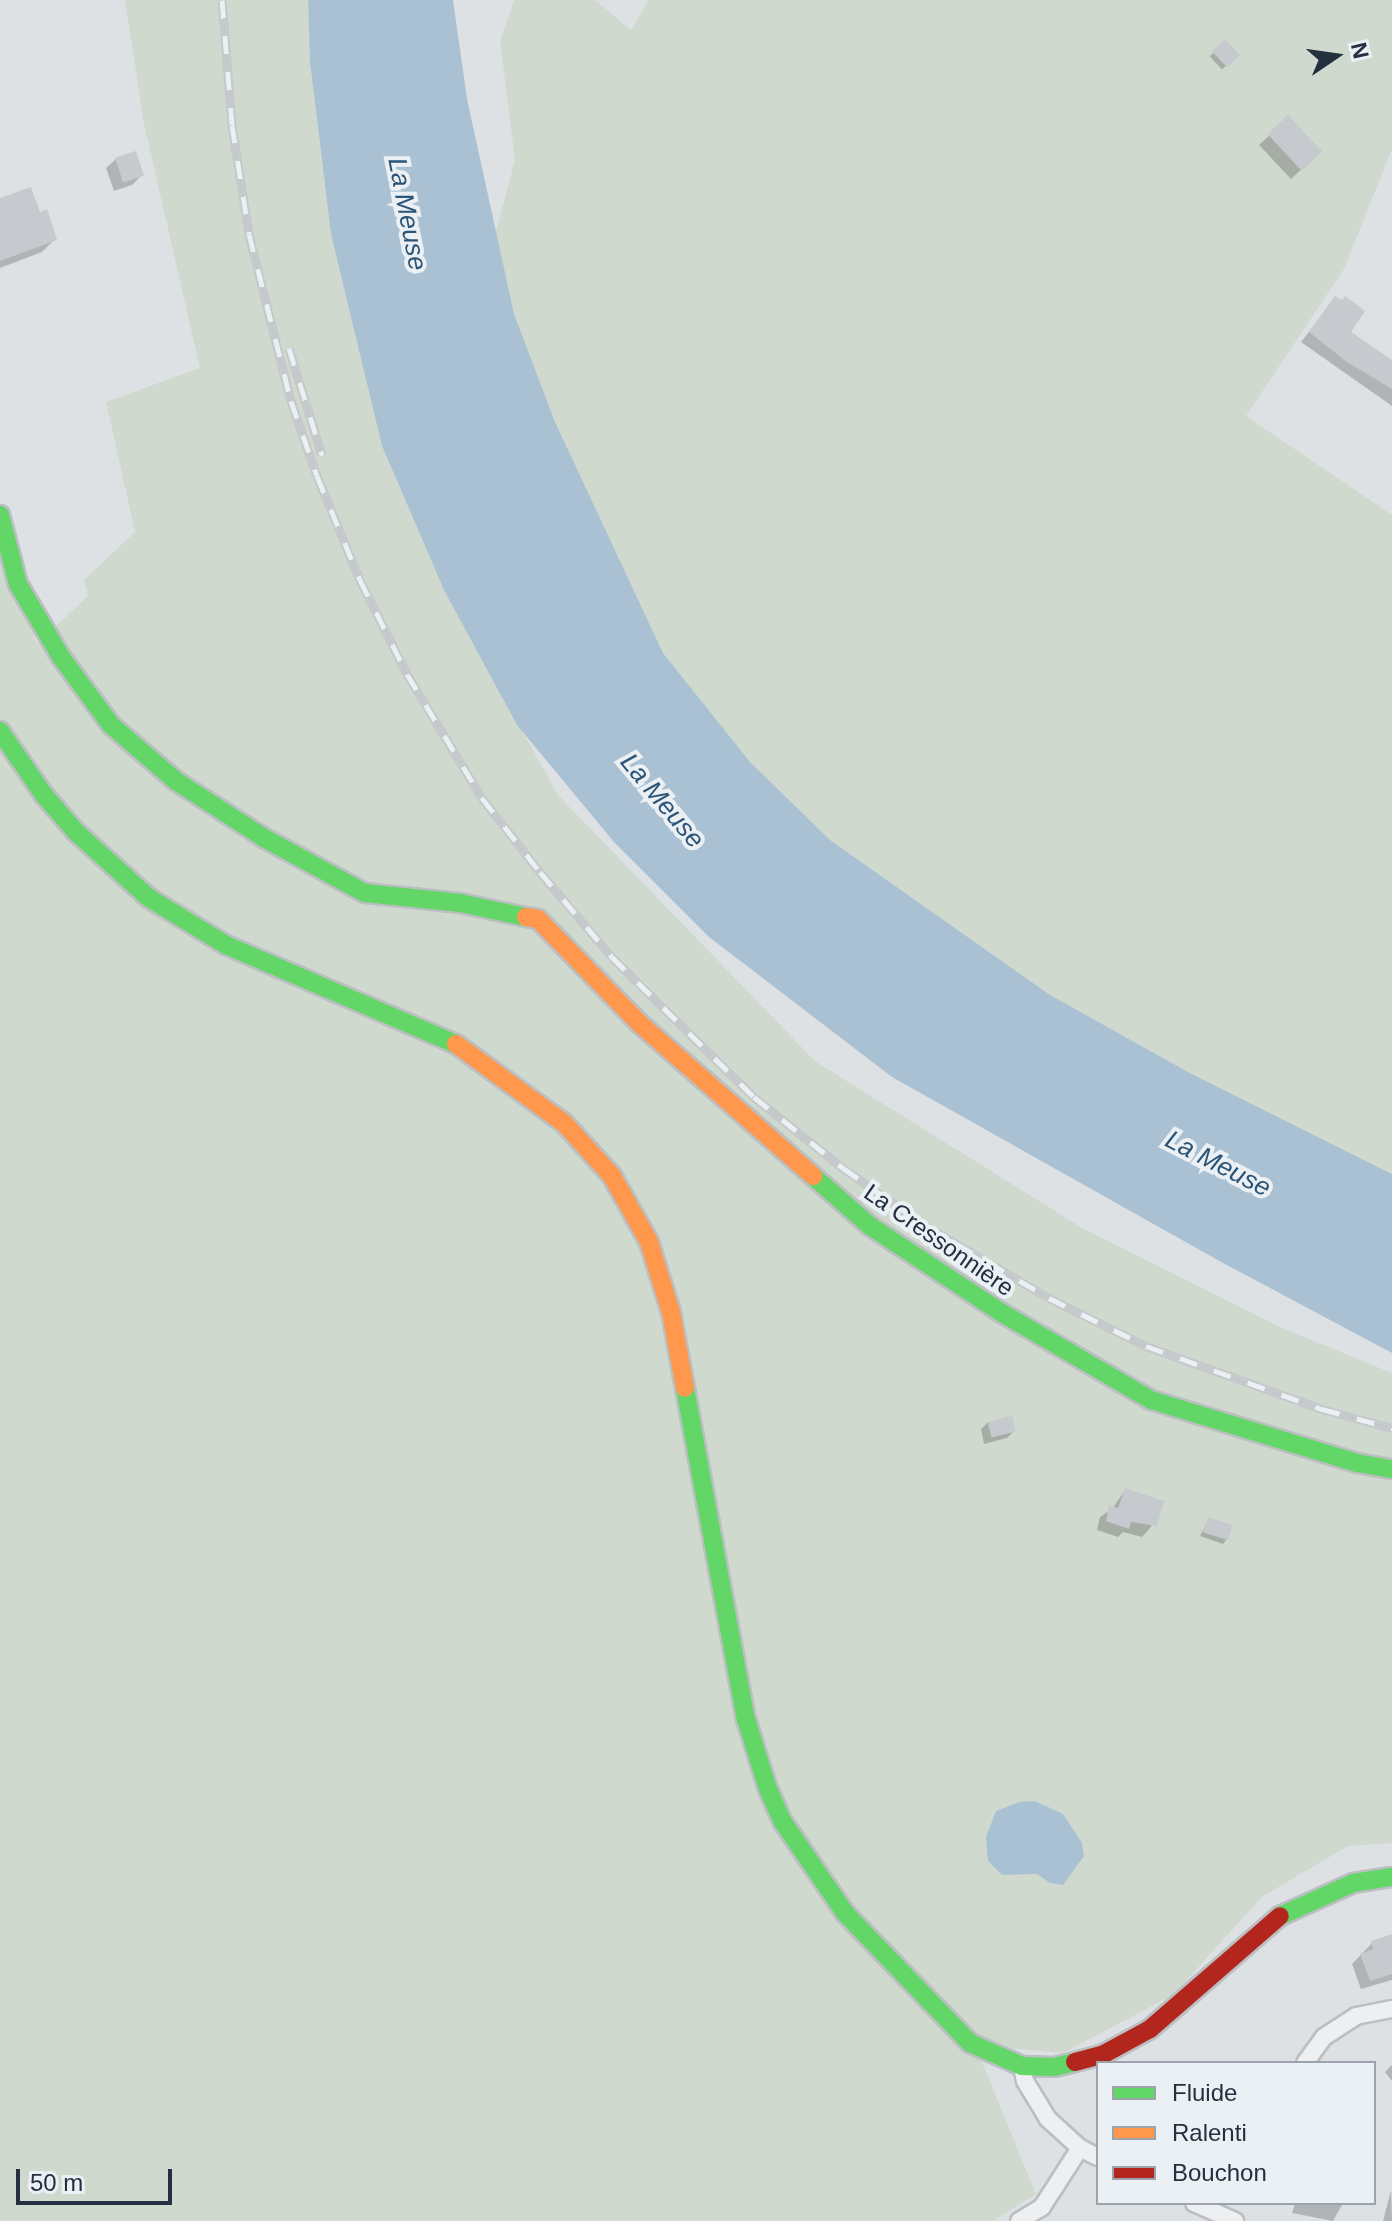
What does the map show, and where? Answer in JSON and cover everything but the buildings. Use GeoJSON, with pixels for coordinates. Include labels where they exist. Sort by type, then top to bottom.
{"type":"FeatureCollection","features":[{"type":"Feature","properties":{"kind":"street","name":"La Cressonnière"},"geometry":{"type":"LineString","coordinates":[[0,515],[18,584],[61,657],[111,725],[176,781],[264,838],[365,893],[460,903],[538,919],[639,1023],[870,1226],[1002,1313],[1151,1400],[1357,1463],[1392,1469]]}},
{"type":"Feature","properties":{"kind":"street"},"geometry":{"type":"LineString","coordinates":[[0,731],[44,795],[76,832],[111,868],[149,898],[226,945],[438,1034],[471,1053],[564,1123],[612,1176],[649,1242],[671,1312],[743,1704],[768,1789],[783,1822],[845,1913],[970,2043],[997,2058],[1022,2066],[1054,2067],[1125,2046],[1150,2029],[1281,1915],[1353,1883],[1392,1877]]}},
{"type":"Feature","properties":{"kind":"street"},"geometry":{"type":"LineString","coordinates":[[1306,2061],[1324,2037],[1356,2016],[1392,2009]]}},
{"type":"Feature","properties":{"kind":"street"},"geometry":{"type":"LineString","coordinates":[[1022,2066],[1025,2081],[1048,2119],[1080,2148],[1096,2156]]}},
{"type":"Feature","properties":{"kind":"street"},"geometry":{"type":"LineString","coordinates":[[1019,2221],[1042,2207],[1080,2148]]}},
{"type":"Feature","properties":{"kind":"street"},"geometry":{"type":"LineString","coordinates":[[1199,2205],[1233,2220]]}},
{"type":"Feature","properties":{"kind":"shaded area"},"geometry":{"type":"Polygon","coordinates":[[[125,0],[308,0],[310,62],[331,234],[382,446],[444,590],[558,795],[816,1062],[1084,1229],[1282,1328],[1392,1373],[1392,1843],[1348,1846],[1263,1896],[1173,1995],[1063,2053],[975,2045],[1036,2194],[993,2221],[0,2221],[0,541],[37,644],[88,596],[84,580],[135,532],[106,402],[200,368],[144,124],[125,0]]]}},
{"type":"Feature","properties":{"kind":"shaded area"},"geometry":{"type":"Polygon","coordinates":[[[514,0],[595,0],[631,30],[649,0],[1392,0],[1392,149],[1344,269],[1246,416],[1392,515],[1392,1174],[1188,1072],[1050,995],[830,840],[750,763],[663,653],[555,423],[514,314],[495,235],[515,160],[500,41],[514,0]]]}},
{"type":"Feature","properties":{"kind":"water","name":"La Meuse"},"geometry":{"type":"Polygon","coordinates":[[[308,0],[453,0],[467,99],[514,314],[555,422],[663,653],[750,762],[830,840],[1050,995],[1188,1072],[1392,1174],[1392,1353],[1223,1263],[892,1077],[709,937],[614,842],[517,725],[444,590],[382,446],[331,234],[310,62],[308,0]]]}},
{"type":"Feature","properties":{"kind":"water"},"geometry":{"type":"Polygon","coordinates":[[[1035,1801],[1063,1814],[1082,1843],[1084,1856],[1063,1885],[1050,1883],[1037,1874],[1002,1875],[988,1861],[986,1837],[996,1811],[1019,1802],[1035,1801]]]}},
{"type":"Feature","properties":{"kind":"railway"},"geometry":{"type":"LineString","coordinates":[[222,0],[232,125],[249,234],[291,401],[317,476],[360,580],[407,674],[482,798],[540,872],[612,957],[754,1097],[843,1168],[926,1226],[1049,1298],[1146,1346],[1322,1409],[1392,1428]]}},
{"type":"Feature","properties":{"kind":"railway"},"geometry":{"type":"LineString","coordinates":[[289,348],[322,455]]}},
{"type":"Feature","properties":{"kind":"traffic: fast"},"geometry":{"type":"LineString","coordinates":[[0,515],[18,584],[61,657],[111,725],[176,781],[264,838],[365,893],[460,903],[526,917]]}},
{"type":"Feature","properties":{"kind":"traffic: fast"},"geometry":{"type":"LineString","coordinates":[[0,731],[44,795],[76,832],[149,898],[226,945],[456,1044]]}},
{"type":"Feature","properties":{"kind":"traffic: fast"},"geometry":{"type":"LineString","coordinates":[[813,1176],[870,1226],[1002,1313],[1151,1400],[1357,1463],[1392,1469]]}},
{"type":"Feature","properties":{"kind":"traffic: fast"},"geometry":{"type":"LineString","coordinates":[[685,1388],[746,1719],[768,1789],[783,1822],[845,1913],[970,2043],[1022,2066],[1054,2067],[1075,2062]]}},
{"type":"Feature","properties":{"kind":"traffic: fast"},"geometry":{"type":"LineString","coordinates":[[1280,1916],[1353,1883],[1392,1877]]}},
{"type":"Feature","properties":{"kind":"traffic: slow"},"geometry":{"type":"LineString","coordinates":[[526,917],[538,919],[639,1023],[813,1176]]}},
{"type":"Feature","properties":{"kind":"traffic: slow"},"geometry":{"type":"LineString","coordinates":[[456,1044],[564,1123],[612,1176],[649,1242],[671,1312],[685,1388]]}},
{"type":"Feature","properties":{"kind":"traffic: jam"},"geometry":{"type":"LineString","coordinates":[[1075,2062],[1104,2054],[1150,2029],[1280,1916]]}}]}
